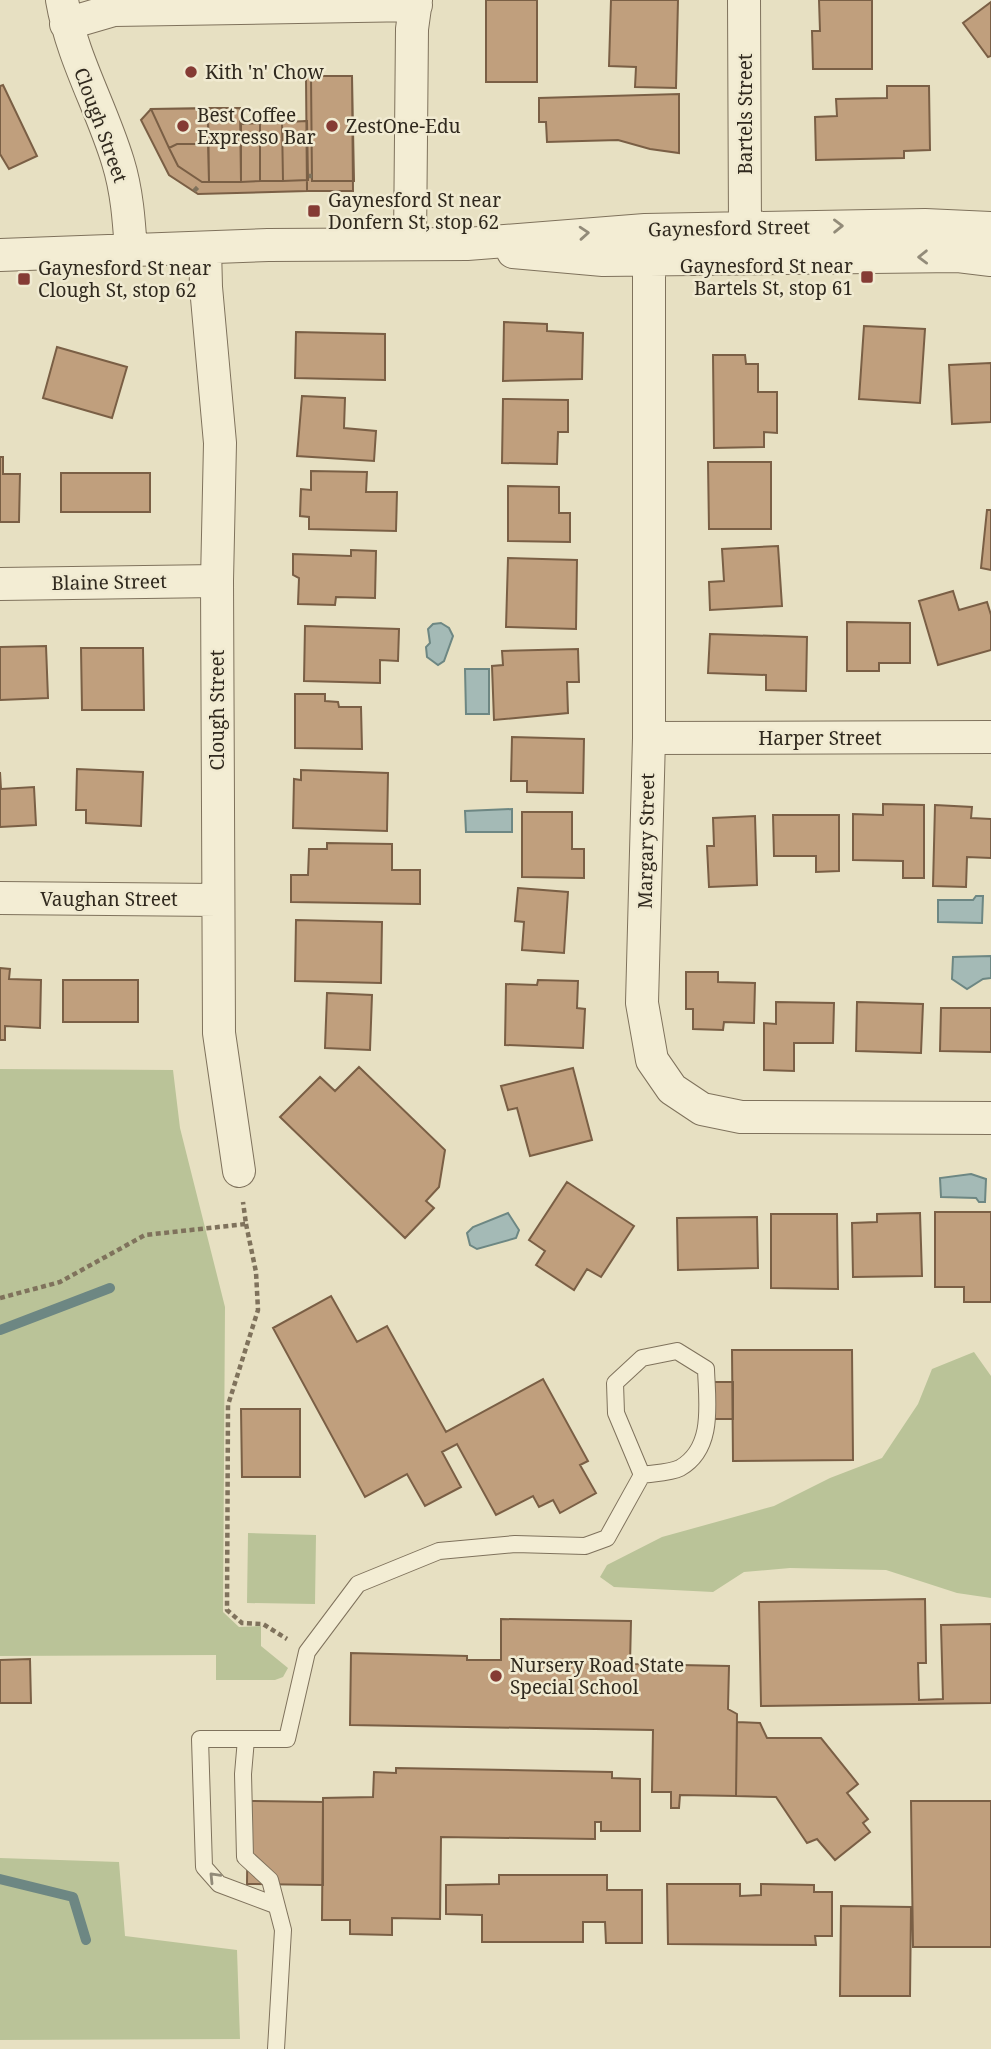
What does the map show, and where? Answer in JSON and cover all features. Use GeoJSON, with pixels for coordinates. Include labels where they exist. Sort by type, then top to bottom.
{"type":"FeatureCollection","features":[{"type":"Feature","properties":{"kind":"street","name":"Bartels Street"},"geometry":{"type":"LineString","coordinates":[[744,0],[745,228]]}},
{"type":"Feature","properties":{"kind":"street"},"geometry":{"type":"LineString","coordinates":[[64,12],[416,3],[412,29],[411,243]]}},
{"type":"Feature","properties":{"kind":"street","name":"Clough Street"},"geometry":{"type":"LineString","coordinates":[[64,12],[77,61],[118,161],[126,194],[131,251]]}},
{"type":"Feature","properties":{"kind":"street","name":"Gaynesford Street"},"geometry":{"type":"LineString","coordinates":[[0,255],[411,243],[467,244],[592,232],[925,225],[991,228]]}},
{"type":"Feature","properties":{"kind":"street","name":"Gaynesford Street"},"geometry":{"type":"LineString","coordinates":[[467,244],[563,258],[649,260],[958,256],[991,260]]}},
{"type":"Feature","properties":{"kind":"street","name":"Clough Street"},"geometry":{"type":"LineString","coordinates":[[205,248],[210,342],[220,443],[217,580],[217,900],[222,1065],[239,1171]]}},
{"type":"Feature","properties":{"kind":"street","name":"Margary Street"},"geometry":{"type":"LineString","coordinates":[[649,260],[649,738],[642,1003],[652,1060],[672,1088],[702,1110],[741,1117],[991,1118]]}},
{"type":"Feature","properties":{"kind":"street","name":"Blaine Street"},"geometry":{"type":"LineString","coordinates":[[0,584],[217,580]]}},
{"type":"Feature","properties":{"kind":"street","name":"Harper Street"},"geometry":{"type":"LineString","coordinates":[[649,738],[991,737]]}},
{"type":"Feature","properties":{"kind":"street","name":"Vaughan Street"},"geometry":{"type":"LineString","coordinates":[[0,898],[217,900]]}},
{"type":"Feature","properties":{"kind":"lane"},"geometry":{"type":"LineString","coordinates":[[677,1351],[706,1369],[708,1427],[698,1450],[679,1468],[642,1475],[616,1413],[615,1383],[642,1358],[677,1351]]}},
{"type":"Feature","properties":{"kind":"lane"},"geometry":{"type":"LineString","coordinates":[[275,1905],[219,1884],[204,1867],[200,1739],[287,1739],[307,1652],[358,1584],[439,1551],[515,1544],[584,1546],[607,1538],[642,1475]]}},
{"type":"Feature","properties":{"kind":"lane"},"geometry":{"type":"LineString","coordinates":[[246,1739],[243,1774],[245,1857],[270,1880],[283,1930],[276,2049]]}},
{"type":"Feature","properties":{"kind":"path"},"geometry":{"type":"LineString","coordinates":[[239,1171],[256,1272],[258,1310],[228,1405],[227,1610],[242,1623],[263,1624],[307,1652]]}},
{"type":"Feature","properties":{"kind":"path"},"geometry":{"type":"LineString","coordinates":[[0,1298],[60,1282],[145,1235],[246,1224]]}},
{"type":"Feature","properties":{"kind":"green space"},"geometry":{"type":"Polygon","coordinates":[[[0,1069],[173,1070],[180,1128],[225,1307],[223,1612],[239,1627],[261,1626],[261,1646],[288,1668],[283,1677],[275,1680],[216,1680],[216,1655],[0,1656],[0,1069]]]}},
{"type":"Feature","properties":{"kind":"green space"},"geometry":{"type":"Polygon","coordinates":[[[974,1352],[991,1376],[991,1598],[957,1593],[886,1570],[790,1568],[744,1572],[713,1592],[614,1587],[600,1577],[607,1565],[662,1537],[774,1506],[830,1478],[882,1458],[918,1404],[932,1369],[974,1352]]]}},
{"type":"Feature","properties":{"kind":"green space"},"geometry":{"type":"Polygon","coordinates":[[[248,1533],[316,1535],[315,1604],[247,1603],[248,1533]]]}},
{"type":"Feature","properties":{"kind":"green space"},"geometry":{"type":"Polygon","coordinates":[[[0,1858],[119,1862],[125,1936],[237,1950],[240,2039],[0,2040],[0,1858]]]}},
{"type":"Feature","properties":{"kind":"water"},"geometry":{"type":"Polygon","coordinates":[[[441,623],[449,628],[453,636],[444,661],[438,665],[427,657],[426,647],[430,643],[428,629],[433,624],[441,623]]]}},
{"type":"Feature","properties":{"kind":"water"},"geometry":{"type":"Polygon","coordinates":[[[465,669],[489,669],[489,714],[466,714],[465,669]]]}},
{"type":"Feature","properties":{"kind":"water"},"geometry":{"type":"Polygon","coordinates":[[[512,809],[512,832],[466,832],[465,811],[512,809]]]}},
{"type":"Feature","properties":{"kind":"water"},"geometry":{"type":"Polygon","coordinates":[[[976,896],[983,896],[982,923],[938,922],[938,900],[973,900],[976,896]]]}},
{"type":"Feature","properties":{"kind":"water"},"geometry":{"type":"Polygon","coordinates":[[[991,956],[991,978],[983,979],[967,989],[952,979],[953,957],[991,956]]]}},
{"type":"Feature","properties":{"kind":"water"},"geometry":{"type":"Polygon","coordinates":[[[971,1174],[986,1179],[985,1202],[979,1202],[976,1198],[941,1197],[940,1178],[971,1174]]]}},
{"type":"Feature","properties":{"kind":"water"},"geometry":{"type":"Polygon","coordinates":[[[508,1213],[519,1230],[516,1238],[477,1249],[470,1245],[467,1233],[473,1227],[508,1213]]]}},
{"type":"Feature","properties":{"kind":"building"},"geometry":{"type":"Polygon","coordinates":[[[486,0],[537,0],[537,82],[486,82],[486,0]]]}},
{"type":"Feature","properties":{"kind":"building"},"geometry":{"type":"Polygon","coordinates":[[[611,0],[678,0],[676,88],[635,87],[636,67],[609,66],[611,0]]]}},
{"type":"Feature","properties":{"kind":"building"},"geometry":{"type":"Polygon","coordinates":[[[819,0],[872,0],[872,69],[813,69],[812,31],[820,31],[819,0]]]}},
{"type":"Feature","properties":{"kind":"building"},"geometry":{"type":"Polygon","coordinates":[[[991,2],[991,56],[988,57],[963,23],[991,2]]]}},
{"type":"Feature","properties":{"kind":"building","name":"ZestOne-Edu"},"geometry":{"type":"Polygon","coordinates":[[[306,76],[352,76],[353,191],[307,191],[306,76]]]}},
{"type":"Feature","properties":{"kind":"building","name":"ZestOne-Edu"},"geometry":{"type":"Polygon","coordinates":[[[311,76],[352,76],[354,181],[312,181],[311,76]]]}},
{"type":"Feature","properties":{"kind":"building"},"geometry":{"type":"Polygon","coordinates":[[[3,85],[37,156],[9,169],[0,154],[0,86],[3,85]]]}},
{"type":"Feature","properties":{"kind":"building"},"geometry":{"type":"Polygon","coordinates":[[[887,86],[929,86],[930,150],[904,151],[904,158],[816,160],[815,117],[837,116],[836,99],[887,98],[887,86]]]}},
{"type":"Feature","properties":{"kind":"building"},"geometry":{"type":"Polygon","coordinates":[[[679,94],[679,153],[650,149],[618,140],[547,142],[546,122],[539,122],[539,98],[679,94]]]}},
{"type":"Feature","properties":{"kind":"building","name":"Best Coffee Expresso Bar"},"geometry":{"type":"Polygon","coordinates":[[[208,108],[208,144],[177,144],[169,148],[151,109],[208,108]]]}},
{"type":"Feature","properties":{"kind":"building"},"geometry":{"type":"Polygon","coordinates":[[[208,108],[240,108],[241,182],[209,182],[208,108]]]}},
{"type":"Feature","properties":{"kind":"building"},"geometry":{"type":"Polygon","coordinates":[[[240,108],[241,124],[307,121],[307,191],[198,194],[169,175],[141,120],[151,109],[240,108]]]}},
{"type":"Feature","properties":{"kind":"building"},"geometry":{"type":"Polygon","coordinates":[[[307,121],[308,180],[283,181],[282,122],[307,121]]]}},
{"type":"Feature","properties":{"kind":"building"},"geometry":{"type":"Polygon","coordinates":[[[282,122],[283,181],[260,181],[260,123],[282,122]]]}},
{"type":"Feature","properties":{"kind":"building"},"geometry":{"type":"Polygon","coordinates":[[[260,123],[260,181],[241,182],[241,124],[260,123]]]}},
{"type":"Feature","properties":{"kind":"building"},"geometry":{"type":"Polygon","coordinates":[[[177,144],[208,144],[209,182],[202,182],[178,166],[169,148],[177,144]]]}},
{"type":"Feature","properties":{"kind":"building"},"geometry":{"type":"Polygon","coordinates":[[[504,322],[547,324],[547,331],[583,333],[582,379],[503,381],[504,322]]]}},
{"type":"Feature","properties":{"kind":"building"},"geometry":{"type":"Polygon","coordinates":[[[864,326],[925,329],[920,403],[859,399],[864,326]]]}},
{"type":"Feature","properties":{"kind":"building"},"geometry":{"type":"Polygon","coordinates":[[[296,332],[385,334],[385,380],[295,378],[296,332]]]}},
{"type":"Feature","properties":{"kind":"building"},"geometry":{"type":"Polygon","coordinates":[[[57,347],[127,367],[112,418],[43,398],[57,347]]]}},
{"type":"Feature","properties":{"kind":"building"},"geometry":{"type":"Polygon","coordinates":[[[713,355],[745,355],[746,364],[758,364],[758,392],[777,392],[777,433],[764,432],[764,447],[714,448],[713,355]]]}},
{"type":"Feature","properties":{"kind":"building"},"geometry":{"type":"Polygon","coordinates":[[[991,363],[991,422],[952,424],[949,365],[991,363]]]}},
{"type":"Feature","properties":{"kind":"building"},"geometry":{"type":"Polygon","coordinates":[[[302,396],[345,398],[344,428],[376,431],[374,461],[297,456],[302,396]]]}},
{"type":"Feature","properties":{"kind":"building"},"geometry":{"type":"Polygon","coordinates":[[[503,399],[568,400],[568,432],[558,432],[557,464],[502,463],[503,399]]]}},
{"type":"Feature","properties":{"kind":"building"},"geometry":{"type":"Polygon","coordinates":[[[0,457],[3,457],[3,474],[20,474],[19,522],[0,522],[0,457]]]}},
{"type":"Feature","properties":{"kind":"building"},"geometry":{"type":"Polygon","coordinates":[[[708,462],[771,462],[771,529],[709,529],[708,462]]]}},
{"type":"Feature","properties":{"kind":"building"},"geometry":{"type":"Polygon","coordinates":[[[311,471],[367,472],[366,492],[397,492],[396,531],[309,529],[309,517],[300,516],[301,489],[311,490],[311,471]]]}},
{"type":"Feature","properties":{"kind":"building"},"geometry":{"type":"Polygon","coordinates":[[[61,473],[150,473],[150,512],[61,512],[61,473]]]}},
{"type":"Feature","properties":{"kind":"building"},"geometry":{"type":"Polygon","coordinates":[[[508,486],[559,487],[559,513],[570,513],[570,542],[508,541],[508,486]]]}},
{"type":"Feature","properties":{"kind":"building"},"geometry":{"type":"Polygon","coordinates":[[[987,510],[991,510],[991,570],[981,568],[987,510]]]}},
{"type":"Feature","properties":{"kind":"building"},"geometry":{"type":"Polygon","coordinates":[[[778,546],[782,606],[710,610],[709,582],[724,581],[722,549],[778,546]]]}},
{"type":"Feature","properties":{"kind":"building"},"geometry":{"type":"Polygon","coordinates":[[[351,550],[376,551],[375,598],[336,597],[335,605],[298,604],[299,578],[293,575],[293,554],[351,556],[351,550]]]}},
{"type":"Feature","properties":{"kind":"building"},"geometry":{"type":"Polygon","coordinates":[[[508,558],[577,560],[576,629],[506,627],[508,558]]]}},
{"type":"Feature","properties":{"kind":"building"},"geometry":{"type":"Polygon","coordinates":[[[953,591],[959,610],[987,602],[991,615],[991,650],[938,665],[919,601],[953,591]]]}},
{"type":"Feature","properties":{"kind":"building"},"geometry":{"type":"Polygon","coordinates":[[[847,622],[910,623],[910,663],[879,663],[879,671],[847,671],[847,622]]]}},
{"type":"Feature","properties":{"kind":"building"},"geometry":{"type":"Polygon","coordinates":[[[305,626],[399,629],[398,661],[380,660],[380,683],[304,681],[305,626]]]}},
{"type":"Feature","properties":{"kind":"building"},"geometry":{"type":"Polygon","coordinates":[[[710,634],[807,637],[806,691],[766,690],[766,675],[708,673],[710,634]]]}},
{"type":"Feature","properties":{"kind":"building"},"geometry":{"type":"Polygon","coordinates":[[[46,646],[48,698],[0,700],[0,647],[46,646]]]}},
{"type":"Feature","properties":{"kind":"building"},"geometry":{"type":"Polygon","coordinates":[[[81,648],[143,648],[144,710],[82,710],[81,648]]]}},
{"type":"Feature","properties":{"kind":"building"},"geometry":{"type":"Polygon","coordinates":[[[578,649],[579,682],[567,682],[568,713],[494,720],[492,666],[503,665],[502,651],[578,649]]]}},
{"type":"Feature","properties":{"kind":"building"},"geometry":{"type":"Polygon","coordinates":[[[295,694],[325,694],[325,701],[338,702],[339,707],[361,707],[362,749],[295,748],[295,694]]]}},
{"type":"Feature","properties":{"kind":"building"},"geometry":{"type":"Polygon","coordinates":[[[512,737],[584,739],[583,793],[527,792],[527,781],[511,781],[512,737]]]}},
{"type":"Feature","properties":{"kind":"building"},"geometry":{"type":"Polygon","coordinates":[[[77,769],[143,772],[141,826],[86,823],[86,810],[76,810],[77,769]]]}},
{"type":"Feature","properties":{"kind":"building"},"geometry":{"type":"Polygon","coordinates":[[[301,770],[388,773],[387,831],[293,828],[294,779],[301,780],[301,770]]]}},
{"type":"Feature","properties":{"kind":"building"},"geometry":{"type":"Polygon","coordinates":[[[0,772],[1,789],[34,787],[36,825],[0,827],[0,772]]]}},
{"type":"Feature","properties":{"kind":"building"},"geometry":{"type":"Polygon","coordinates":[[[883,804],[924,805],[924,878],[903,878],[903,861],[853,860],[853,814],[883,815],[883,804]]]}},
{"type":"Feature","properties":{"kind":"building"},"geometry":{"type":"Polygon","coordinates":[[[935,805],[972,807],[971,818],[991,819],[991,858],[967,857],[966,887],[933,886],[935,805]]]}},
{"type":"Feature","properties":{"kind":"building"},"geometry":{"type":"Polygon","coordinates":[[[522,812],[572,812],[572,849],[584,849],[584,878],[522,877],[522,812]]]}},
{"type":"Feature","properties":{"kind":"building"},"geometry":{"type":"Polygon","coordinates":[[[773,815],[839,815],[839,871],[816,872],[816,856],[774,856],[773,815]]]}},
{"type":"Feature","properties":{"kind":"building"},"geometry":{"type":"Polygon","coordinates":[[[755,816],[757,885],[709,887],[707,846],[714,846],[713,818],[755,816]]]}},
{"type":"Feature","properties":{"kind":"building"},"geometry":{"type":"Polygon","coordinates":[[[327,843],[392,844],[392,870],[420,870],[420,904],[291,902],[291,875],[308,875],[309,849],[327,849],[327,843]]]}},
{"type":"Feature","properties":{"kind":"building"},"geometry":{"type":"Polygon","coordinates":[[[518,888],[568,892],[564,953],[522,950],[524,922],[515,921],[518,888]]]}},
{"type":"Feature","properties":{"kind":"building"},"geometry":{"type":"Polygon","coordinates":[[[296,920],[382,922],[381,983],[295,981],[296,920]]]}},
{"type":"Feature","properties":{"kind":"building"},"geometry":{"type":"Polygon","coordinates":[[[0,968],[10,969],[9,979],[41,980],[40,1028],[5,1026],[5,1040],[0,1040],[0,968]]]}},
{"type":"Feature","properties":{"kind":"building"},"geometry":{"type":"Polygon","coordinates":[[[686,972],[718,972],[718,982],[755,983],[754,1023],[724,1022],[723,1030],[693,1029],[693,1009],[686,1009],[686,972]]]}},
{"type":"Feature","properties":{"kind":"building"},"geometry":{"type":"Polygon","coordinates":[[[63,980],[138,980],[138,1022],[63,1022],[63,980]]]}},
{"type":"Feature","properties":{"kind":"building"},"geometry":{"type":"Polygon","coordinates":[[[538,980],[578,981],[577,1008],[585,1009],[583,1048],[505,1045],[506,984],[537,985],[538,980]]]}},
{"type":"Feature","properties":{"kind":"building"},"geometry":{"type":"Polygon","coordinates":[[[327,993],[372,995],[370,1050],[325,1048],[327,993]]]}},
{"type":"Feature","properties":{"kind":"building"},"geometry":{"type":"Polygon","coordinates":[[[776,1002],[834,1003],[833,1043],[794,1043],[794,1071],[764,1070],[764,1023],[776,1024],[776,1002]]]}},
{"type":"Feature","properties":{"kind":"building"},"geometry":{"type":"Polygon","coordinates":[[[857,1002],[923,1004],[921,1053],[856,1051],[857,1002]]]}},
{"type":"Feature","properties":{"kind":"building"},"geometry":{"type":"Polygon","coordinates":[[[941,1008],[991,1008],[991,1052],[940,1051],[941,1008]]]}},
{"type":"Feature","properties":{"kind":"building"},"geometry":{"type":"Polygon","coordinates":[[[359,1067],[445,1150],[439,1187],[426,1201],[434,1208],[405,1238],[280,1117],[320,1077],[335,1091],[359,1067]]]}},
{"type":"Feature","properties":{"kind":"building"},"geometry":{"type":"Polygon","coordinates":[[[573,1068],[592,1140],[530,1156],[517,1108],[508,1110],[501,1086],[573,1068]]]}},
{"type":"Feature","properties":{"kind":"building"},"geometry":{"type":"Polygon","coordinates":[[[567,1182],[634,1226],[601,1277],[587,1269],[574,1290],[536,1265],[545,1251],[529,1240],[567,1182]]]}},
{"type":"Feature","properties":{"kind":"building"},"geometry":{"type":"Polygon","coordinates":[[[935,1212],[991,1212],[991,1302],[964,1302],[964,1287],[935,1287],[935,1212]]]}},
{"type":"Feature","properties":{"kind":"building"},"geometry":{"type":"Polygon","coordinates":[[[920,1213],[922,1276],[853,1277],[852,1223],[877,1222],[877,1214],[920,1213]]]}},
{"type":"Feature","properties":{"kind":"building"},"geometry":{"type":"Polygon","coordinates":[[[771,1214],[837,1214],[838,1289],[771,1288],[771,1214]]]}},
{"type":"Feature","properties":{"kind":"building"},"geometry":{"type":"Polygon","coordinates":[[[757,1217],[758,1268],[678,1270],[677,1218],[757,1217]]]}},
{"type":"Feature","properties":{"kind":"building"},"geometry":{"type":"Polygon","coordinates":[[[331,1296],[357,1342],[387,1326],[446,1432],[543,1379],[588,1461],[580,1465],[596,1493],[560,1513],[553,1500],[539,1507],[533,1496],[496,1515],[457,1444],[442,1452],[461,1487],[425,1506],[407,1474],[365,1497],[273,1328],[331,1296]]]}},
{"type":"Feature","properties":{"kind":"building"},"geometry":{"type":"Polygon","coordinates":[[[732,1350],[852,1350],[853,1460],[733,1461],[732,1350]]]}},
{"type":"Feature","properties":{"kind":"building"},"geometry":{"type":"Polygon","coordinates":[[[713,1382],[733,1382],[733,1419],[714,1419],[713,1382]]]}},
{"type":"Feature","properties":{"kind":"building"},"geometry":{"type":"Polygon","coordinates":[[[241,1409],[300,1409],[300,1477],[242,1477],[241,1409]]]}},
{"type":"Feature","properties":{"kind":"building"},"geometry":{"type":"Polygon","coordinates":[[[925,1599],[926,1663],[918,1663],[919,1700],[943,1699],[941,1625],[991,1624],[991,1703],[761,1706],[759,1602],[925,1599]]]}},
{"type":"Feature","properties":{"kind":"building"},"geometry":{"type":"Polygon","coordinates":[[[501,1619],[631,1621],[630,1664],[729,1666],[728,1709],[737,1714],[736,1796],[680,1795],[679,1808],[671,1808],[671,1792],[652,1792],[653,1730],[350,1725],[351,1653],[467,1656],[467,1660],[501,1660],[501,1619]]]}},
{"type":"Feature","properties":{"kind":"building"},"geometry":{"type":"Polygon","coordinates":[[[30,1659],[31,1703],[0,1703],[0,1660],[30,1659]]]}},
{"type":"Feature","properties":{"kind":"building"},"geometry":{"type":"Polygon","coordinates":[[[737,1722],[760,1723],[767,1738],[821,1738],[858,1784],[847,1793],[868,1819],[863,1823],[870,1832],[835,1860],[817,1839],[807,1843],[776,1797],[736,1796],[737,1722]]]}},
{"type":"Feature","properties":{"kind":"building"},"geometry":{"type":"Polygon","coordinates":[[[396,1768],[612,1772],[612,1778],[640,1779],[640,1831],[601,1831],[601,1822],[595,1822],[595,1839],[441,1837],[440,1919],[392,1918],[392,1935],[350,1934],[350,1920],[322,1920],[323,1798],[373,1797],[374,1772],[396,1773],[396,1768]]]}},
{"type":"Feature","properties":{"kind":"building"},"geometry":{"type":"Polygon","coordinates":[[[248,1801],[323,1802],[323,1885],[247,1884],[248,1801]]]}},
{"type":"Feature","properties":{"kind":"building"},"geometry":{"type":"Polygon","coordinates":[[[911,1801],[991,1801],[991,1947],[913,1947],[911,1801]]]}},
{"type":"Feature","properties":{"kind":"building"},"geometry":{"type":"Polygon","coordinates":[[[499,1875],[607,1875],[607,1890],[642,1890],[642,1943],[606,1943],[605,1922],[583,1922],[583,1942],[482,1942],[482,1915],[446,1914],[446,1885],[499,1884],[499,1875]]]}},
{"type":"Feature","properties":{"kind":"building"},"geometry":{"type":"Polygon","coordinates":[[[667,1884],[740,1884],[740,1896],[761,1895],[761,1884],[814,1885],[814,1892],[832,1892],[832,1936],[815,1936],[816,1945],[668,1944],[667,1884]]]}},
{"type":"Feature","properties":{"kind":"building"},"geometry":{"type":"Polygon","coordinates":[[[841,1906],[911,1907],[910,1996],[840,1996],[841,1906]]]}},
{"type":"Feature","properties":{"kind":"waterway"},"geometry":{"type":"LineString","coordinates":[[0,1330],[110,1288]]}},
{"type":"Feature","properties":{"kind":"waterway"},"geometry":{"type":"LineString","coordinates":[[0,1879],[73,1897],[86,1940]]}},
{"type":"Feature","properties":{"kind":"place","name":"Kith 'n' Chow"},"geometry":{"type":"Point","coordinates":[191,72]}},
{"type":"Feature","properties":{"kind":"place","name":"Best Coffee Expresso Bar"},"geometry":{"type":"Point","coordinates":[183,126]}},
{"type":"Feature","properties":{"kind":"place","name":"ZestOne-Edu"},"geometry":{"type":"Point","coordinates":[332,126]}},
{"type":"Feature","properties":{"kind":"place","name":"Gaynesford St near Donfern St, stop 62"},"geometry":{"type":"Point","coordinates":[314,211]}},
{"type":"Feature","properties":{"kind":"place","name":"Gaynesford St near Bartels St, stop 61"},"geometry":{"type":"Point","coordinates":[867,277]}},
{"type":"Feature","properties":{"kind":"place","name":"Gaynesford St near Clough St, stop 62"},"geometry":{"type":"Point","coordinates":[24,279]}},
{"type":"Feature","properties":{"kind":"place","name":"Nursery Road State Special School"},"geometry":{"type":"Point","coordinates":[496,1676]}}]}
